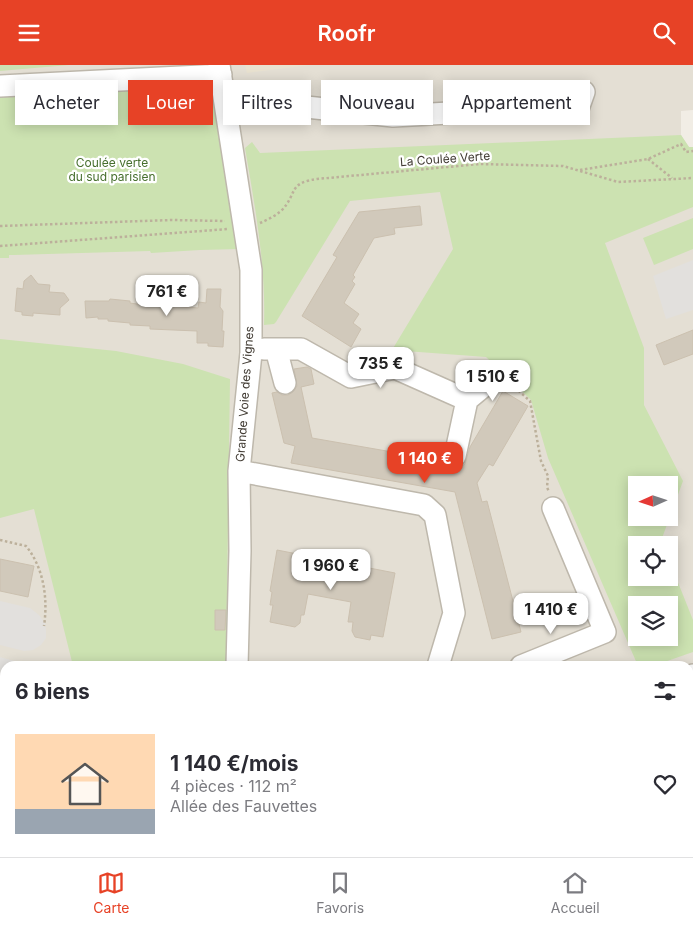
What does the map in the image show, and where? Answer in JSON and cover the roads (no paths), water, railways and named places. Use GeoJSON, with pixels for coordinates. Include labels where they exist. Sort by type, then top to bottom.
{"type":"FeatureCollection","features":[{"type":"Feature","properties":{"kind":"street"},"geometry":{"type":"LineString","coordinates":[[0,86],[220,70]]}},
{"type":"Feature","properties":{"kind":"street","name":"Grande Voie des Vignes"},"geometry":{"type":"LineString","coordinates":[[220,70],[251,270],[251,349],[239,471],[240,561],[236,661]]}},
{"type":"Feature","properties":{"kind":"street"},"geometry":{"type":"LineString","coordinates":[[311,108],[393,117],[443,114]]}},
{"type":"Feature","properties":{"kind":"street"},"geometry":{"type":"LineString","coordinates":[[251,349],[301,349],[350,377],[395,368],[467,400]]}},
{"type":"Feature","properties":{"kind":"street"},"geometry":{"type":"LineString","coordinates":[[276,349],[285,383]]}},
{"type":"Feature","properties":{"kind":"street"},"geometry":{"type":"LineString","coordinates":[[455,457],[467,400],[496,376]]}},
{"type":"Feature","properties":{"kind":"street"},"geometry":{"type":"LineString","coordinates":[[239,471],[424,505],[436,515],[454,613],[440,661]]}},
{"type":"Feature","properties":{"kind":"street"},"geometry":{"type":"LineString","coordinates":[[534,661],[605,632],[553,508]]}},
{"type":"Feature","properties":{"kind":"park label","name":"Coulée verte du sud parisien"},"geometry":{"type":"Point","coordinates":[112,170]}}]}
